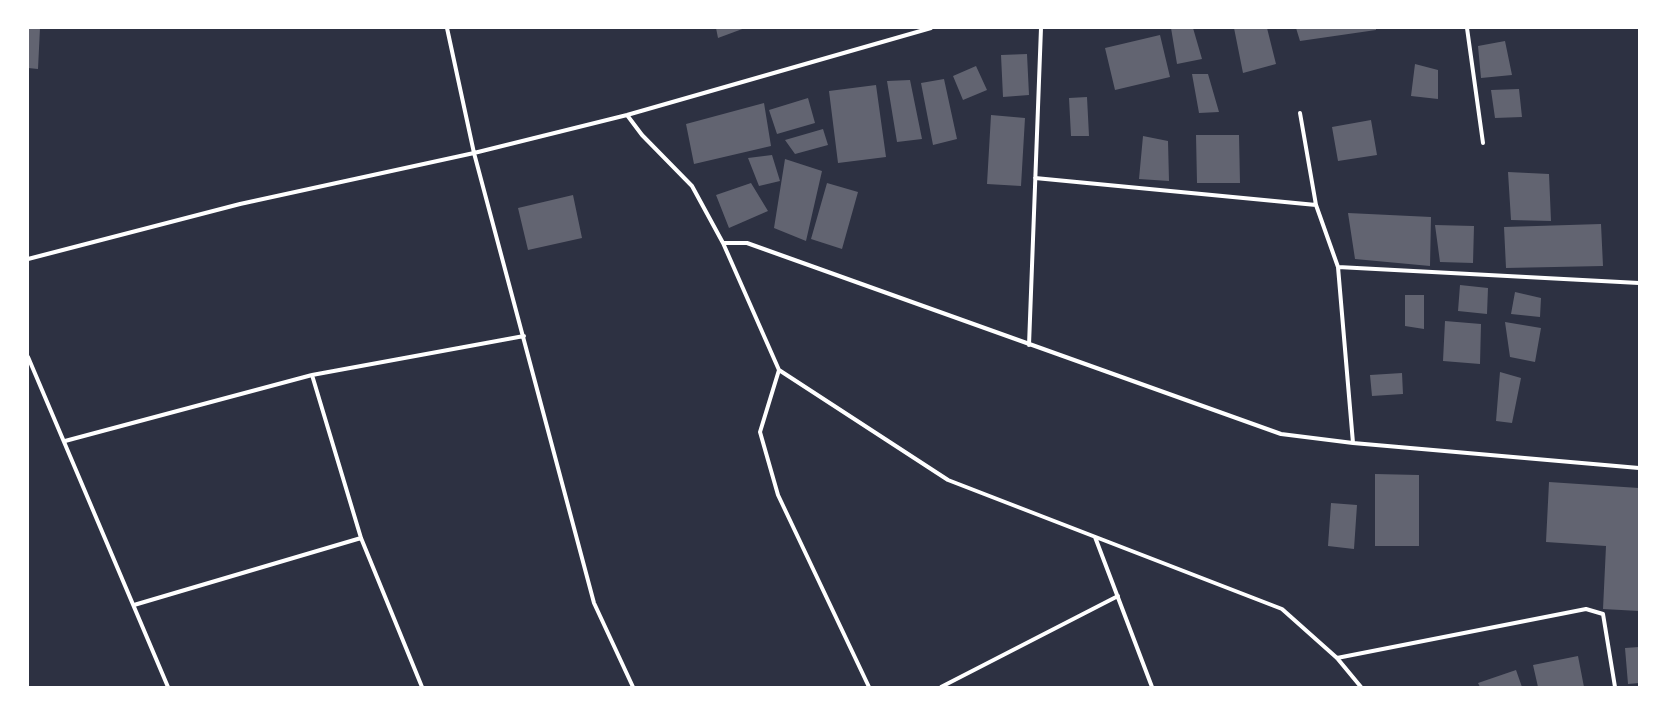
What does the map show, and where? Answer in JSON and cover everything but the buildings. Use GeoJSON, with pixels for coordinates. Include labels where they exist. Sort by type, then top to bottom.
{"type":"FeatureCollection","features":[{"type":"Feature","properties":{"kind":"street"},"geometry":{"type":"LineString","coordinates":[[447,28],[474,153],[594,603],[633,687]]}},
{"type":"Feature","properties":{"kind":"street"},"geometry":{"type":"LineString","coordinates":[[28,259],[240,204],[474,153],[628,115],[931,28]]}},
{"type":"Feature","properties":{"kind":"street"},"geometry":{"type":"LineString","coordinates":[[1029,345],[1041,28]]}},
{"type":"Feature","properties":{"kind":"street"},"geometry":{"type":"LineString","coordinates":[[1467,28],[1482,143]]}},
{"type":"Feature","properties":{"kind":"street"},"geometry":{"type":"LineString","coordinates":[[1300,113],[1316,205],[1338,267],[1353,443]]}},
{"type":"Feature","properties":{"kind":"street"},"geometry":{"type":"LineString","coordinates":[[628,115],[642,135],[692,186],[723,243],[780,370],[948,480],[1282,609],[1337,658],[1361,687]]}},
{"type":"Feature","properties":{"kind":"street"},"geometry":{"type":"LineString","coordinates":[[1035,178],[1316,205]]}},
{"type":"Feature","properties":{"kind":"street"},"geometry":{"type":"LineString","coordinates":[[723,243],[747,243],[1029,345],[1282,434],[1353,443],[1639,468]]}},
{"type":"Feature","properties":{"kind":"street"},"geometry":{"type":"LineString","coordinates":[[1338,267],[1639,283]]}},
{"type":"Feature","properties":{"kind":"street"},"geometry":{"type":"LineString","coordinates":[[65,441],[312,375],[524,336]]}},
{"type":"Feature","properties":{"kind":"street"},"geometry":{"type":"LineString","coordinates":[[28,357],[65,441],[168,687]]}},
{"type":"Feature","properties":{"kind":"street"},"geometry":{"type":"LineString","coordinates":[[780,370],[760,432],[778,495],[869,687]]}},
{"type":"Feature","properties":{"kind":"street"},"geometry":{"type":"LineString","coordinates":[[312,375],[361,538],[422,687]]}},
{"type":"Feature","properties":{"kind":"street"},"geometry":{"type":"LineString","coordinates":[[134,605],[361,538]]}},
{"type":"Feature","properties":{"kind":"street"},"geometry":{"type":"LineString","coordinates":[[1095,538],[1152,687]]}},
{"type":"Feature","properties":{"kind":"street"},"geometry":{"type":"LineString","coordinates":[[941,687],[1118,596]]}},
{"type":"Feature","properties":{"kind":"street"},"geometry":{"type":"LineString","coordinates":[[1337,658],[1586,609],[1603,614],[1615,687]]}}]}
